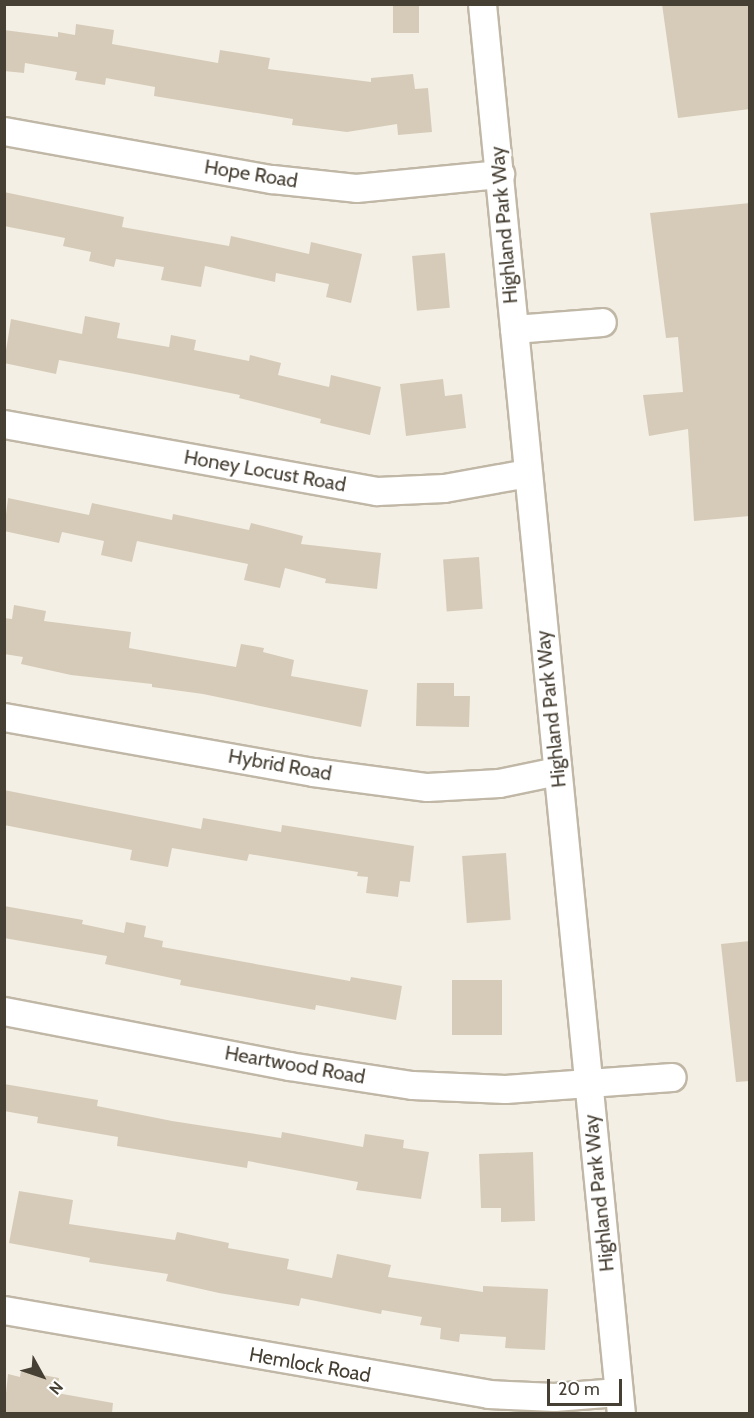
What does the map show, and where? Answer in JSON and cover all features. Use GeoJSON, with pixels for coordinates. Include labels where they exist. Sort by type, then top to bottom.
{"type":"FeatureCollection","features":[{"type":"Feature","properties":{"kind":"street","name":"Highland Park Way"},"geometry":{"type":"LineString","coordinates":[[482,4],[620,1403]]}},
{"type":"Feature","properties":{"kind":"street","name":"Hope Road"},"geometry":{"type":"LineString","coordinates":[[4,131],[272,178],[356,188],[500,174]]}},
{"type":"Feature","properties":{"kind":"street"},"geometry":{"type":"LineString","coordinates":[[514,329],[602,322]]}},
{"type":"Feature","properties":{"kind":"street","name":"Honey Locust Road"},"geometry":{"type":"LineString","coordinates":[[4,424],[377,491],[444,488],[527,473]]}},
{"type":"Feature","properties":{"kind":"street","name":"Hybrid Road"},"geometry":{"type":"LineString","coordinates":[[4,717],[313,772],[427,787],[499,783],[557,771]]}},
{"type":"Feature","properties":{"kind":"street","name":"Heartwood Road"},"geometry":{"type":"LineString","coordinates":[[4,1011],[289,1066],[412,1085],[505,1089],[672,1077]]}},
{"type":"Feature","properties":{"kind":"street","name":"Hemlock Road"},"geometry":{"type":"LineString","coordinates":[[4,1310],[488,1395],[554,1397],[620,1403]]}},
{"type":"Feature","properties":{"kind":"building"},"geometry":{"type":"Polygon","coordinates":[[[393,4],[419,4],[419,33],[393,33],[393,4]]]}},
{"type":"Feature","properties":{"kind":"building"},"geometry":{"type":"Polygon","coordinates":[[[662,4],[750,4],[750,109],[678,118],[662,4]]]}},
{"type":"Feature","properties":{"kind":"building"},"geometry":{"type":"Polygon","coordinates":[[[76,24],[114,30],[112,44],[218,63],[220,50],[270,58],[268,69],[371,82],[371,78],[413,74],[415,89],[428,88],[432,132],[398,135],[397,124],[347,132],[292,125],[293,119],[154,96],[155,87],[106,78],[105,85],[75,80],[77,72],[25,63],[24,73],[4,71],[4,30],[58,37],[58,32],[75,35],[76,24]]]}},
{"type":"Feature","properties":{"kind":"building"},"geometry":{"type":"Polygon","coordinates":[[[4,192],[124,217],[122,227],[229,246],[231,236],[309,254],[311,242],[362,254],[351,303],[326,297],[329,284],[276,273],[275,282],[205,266],[201,287],[161,280],[164,267],[116,259],[114,267],[89,261],[91,252],[63,246],[65,238],[4,226],[4,192]]]}},
{"type":"Feature","properties":{"kind":"building"},"geometry":{"type":"Polygon","coordinates":[[[750,203],[750,516],[694,521],[688,429],[649,436],[643,395],[683,392],[678,337],[666,338],[650,213],[750,203]]]}},
{"type":"Feature","properties":{"kind":"building"},"geometry":{"type":"Polygon","coordinates":[[[445,253],[450,308],[417,311],[412,256],[445,253]]]}},
{"type":"Feature","properties":{"kind":"building"},"geometry":{"type":"Polygon","coordinates":[[[85,316],[120,323],[117,338],[169,347],[171,335],[196,340],[194,350],[249,361],[250,355],[281,363],[278,375],[329,387],[331,375],[381,387],[370,435],[320,423],[321,419],[239,398],[240,395],[135,374],[59,360],[56,374],[4,363],[11,319],[82,334],[85,316]]]}},
{"type":"Feature","properties":{"kind":"building"},"geometry":{"type":"Polygon","coordinates":[[[443,379],[445,396],[462,394],[466,428],[406,436],[400,384],[443,379]]]}},
{"type":"Feature","properties":{"kind":"building"},"geometry":{"type":"Polygon","coordinates":[[[8,498],[89,515],[92,503],[172,520],[173,514],[249,530],[251,523],[303,536],[301,544],[381,553],[377,589],[325,583],[326,579],[285,568],[280,588],[244,580],[248,564],[137,541],[132,562],[101,555],[104,541],[62,532],[59,543],[4,531],[8,498]]]}},
{"type":"Feature","properties":{"kind":"building"},"geometry":{"type":"Polygon","coordinates":[[[479,557],[483,609],[447,611],[443,560],[479,557]]]}},
{"type":"Feature","properties":{"kind":"building"},"geometry":{"type":"Polygon","coordinates":[[[14,605],[46,611],[44,621],[131,632],[129,648],[236,667],[241,644],[264,648],[263,652],[294,660],[291,676],[368,690],[361,727],[203,694],[152,687],[152,684],[71,675],[21,664],[23,657],[4,654],[4,618],[12,619],[14,605]]]}},
{"type":"Feature","properties":{"kind":"building"},"geometry":{"type":"Polygon","coordinates":[[[417,683],[454,683],[454,696],[470,696],[469,727],[416,726],[417,683]]]}},
{"type":"Feature","properties":{"kind":"building"},"geometry":{"type":"Polygon","coordinates":[[[4,790],[201,829],[203,818],[281,832],[282,825],[414,846],[410,882],[400,881],[398,897],[366,893],[368,877],[357,876],[358,872],[249,854],[247,861],[172,848],[168,867],[130,860],[132,850],[4,825],[4,790]]]}},
{"type":"Feature","properties":{"kind":"building"},"geometry":{"type":"Polygon","coordinates":[[[506,853],[511,920],[467,923],[462,856],[506,853]]]}},
{"type":"Feature","properties":{"kind":"building"},"geometry":{"type":"Polygon","coordinates":[[[4,906],[83,920],[82,924],[124,933],[126,922],[146,926],[144,937],[163,941],[162,947],[350,981],[351,977],[402,986],[396,1020],[316,1005],[315,1010],[180,985],[181,980],[105,964],[107,956],[4,938],[4,906]]]}},
{"type":"Feature","properties":{"kind":"building"},"geometry":{"type":"Polygon","coordinates":[[[750,941],[750,1081],[736,1082],[721,944],[750,941]]]}},
{"type":"Feature","properties":{"kind":"building"},"geometry":{"type":"Polygon","coordinates":[[[452,980],[502,980],[502,1035],[452,1035],[452,980]]]}},
{"type":"Feature","properties":{"kind":"building"},"geometry":{"type":"Polygon","coordinates":[[[4,1084],[98,1100],[97,1106],[172,1121],[281,1138],[282,1132],[363,1147],[365,1134],[404,1140],[403,1148],[429,1152],[421,1199],[356,1190],[358,1182],[248,1161],[247,1168],[117,1146],[118,1137],[37,1123],[38,1117],[4,1111],[4,1084]]]}},
{"type":"Feature","properties":{"kind":"building"},"geometry":{"type":"Polygon","coordinates":[[[533,1152],[535,1221],[501,1222],[501,1208],[481,1208],[479,1154],[533,1152]]]}},
{"type":"Feature","properties":{"kind":"building"},"geometry":{"type":"Polygon","coordinates":[[[19,1191],[73,1200],[69,1224],[175,1240],[177,1232],[229,1243],[228,1248],[289,1259],[287,1269],[332,1278],[337,1254],[391,1265],[388,1277],[483,1292],[483,1286],[548,1289],[545,1350],[505,1348],[506,1337],[460,1334],[459,1342],[440,1339],[441,1328],[420,1325],[422,1317],[382,1310],[381,1314],[301,1298],[299,1306],[219,1293],[166,1281],[168,1274],[89,1262],[90,1258],[9,1243],[19,1191]]]}},
{"type":"Feature","properties":{"kind":"building"},"geometry":{"type":"Polygon","coordinates":[[[21,1371],[59,1378],[57,1393],[113,1403],[112,1413],[4,1412],[8,1374],[20,1377],[21,1371]]]}}]}
